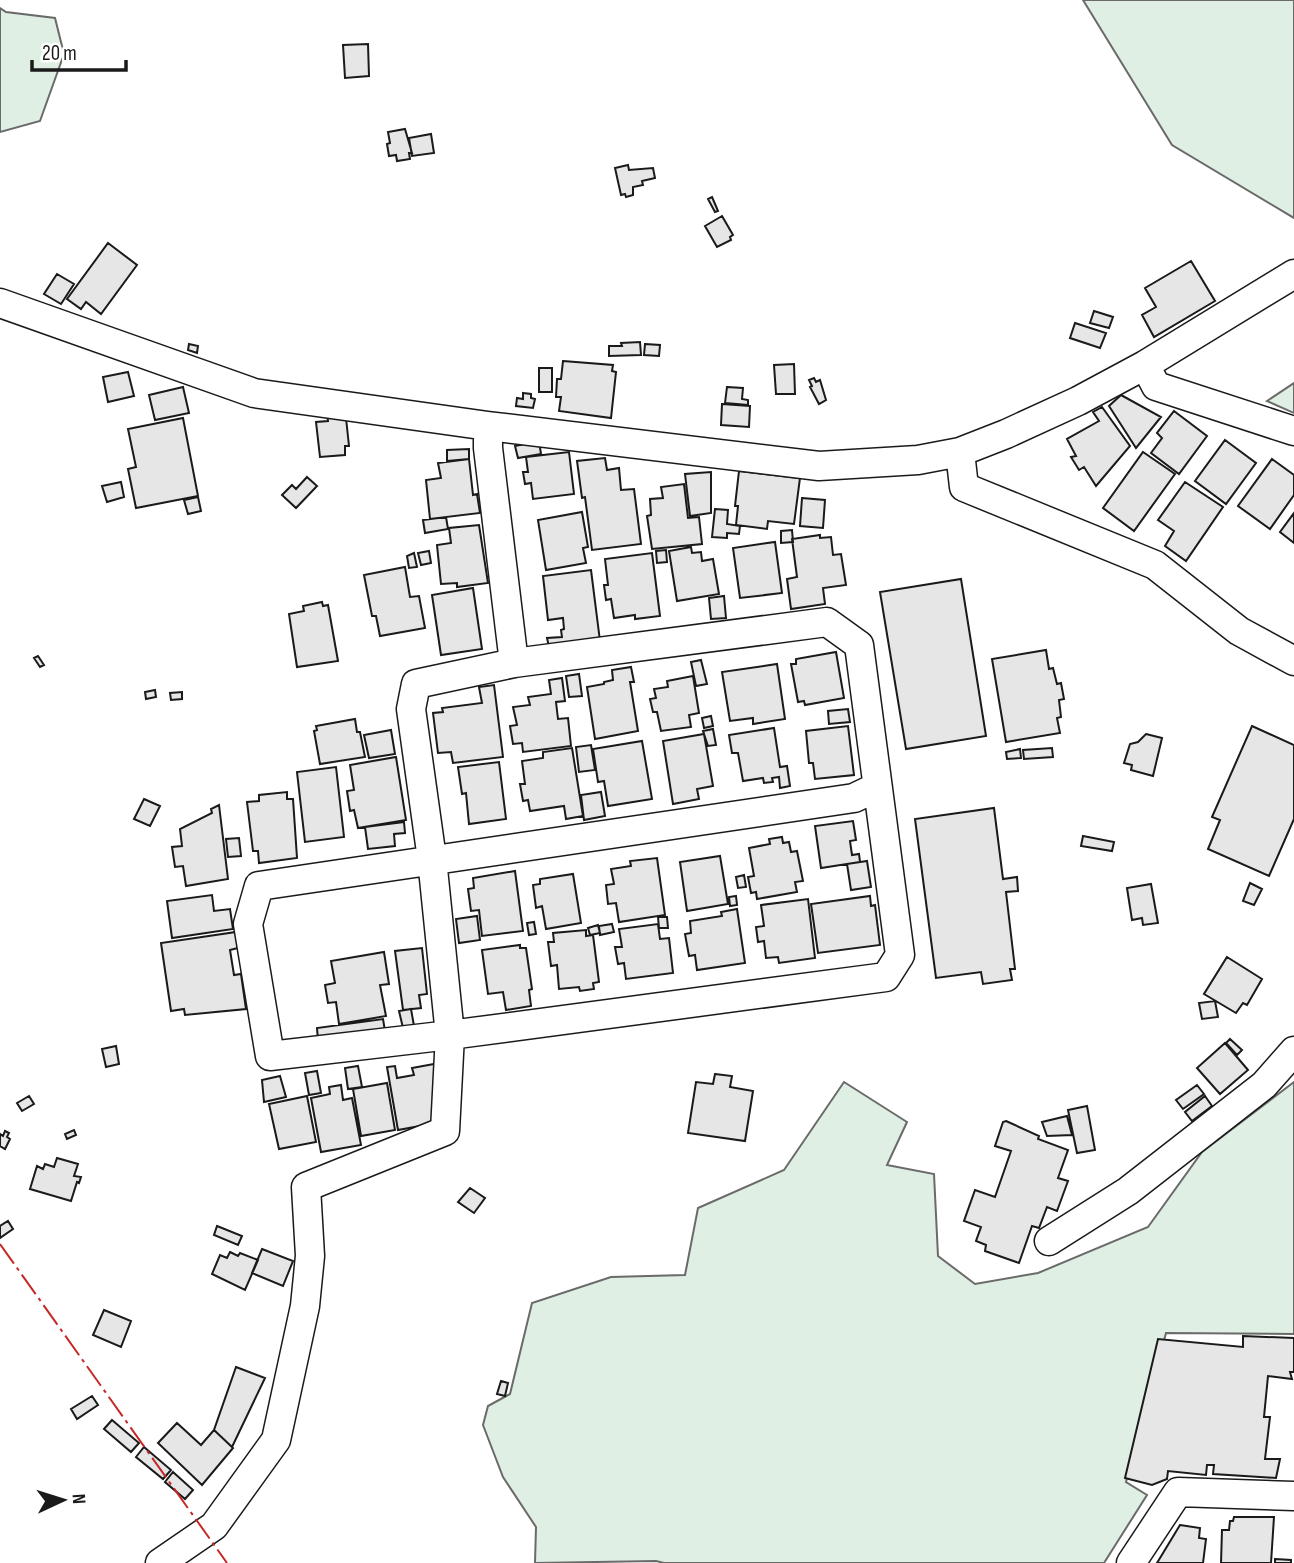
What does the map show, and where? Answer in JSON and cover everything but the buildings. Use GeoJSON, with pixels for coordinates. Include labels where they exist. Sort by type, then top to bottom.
{"type":"FeatureCollection","features":[{"type":"Feature","properties":{"kind":"street"},"geometry":{"type":"LineString","coordinates":[[0,303],[254,393],[488,426],[819,466],[918,460],[960,452],[1006,434],[1066,407],[1145,365],[1294,274]]}},
{"type":"Feature","properties":{"kind":"street"},"geometry":{"type":"LineString","coordinates":[[1145,365],[1156,386],[1294,431]]}},
{"type":"Feature","properties":{"kind":"street"},"geometry":{"type":"LineString","coordinates":[[488,426],[488,449],[514,663]]}},
{"type":"Feature","properties":{"kind":"street"},"geometry":{"type":"LineString","coordinates":[[960,452],[964,486],[1156,565],[1239,631],[1294,661]]}},
{"type":"Feature","properties":{"kind":"street"},"geometry":{"type":"LineString","coordinates":[[160,1563],[214,1526],[276,1440],[305,1307],[310,1256],[306,1187],[445,1131],[450,1035],[432,859],[411,709],[416,684],[514,663],[827,622],[859,645],[900,955],[886,977],[450,1035],[270,1056],[248,924],[259,886],[432,859],[854,798],[877,787]]}},
{"type":"Feature","properties":{"kind":"street"},"geometry":{"type":"LineString","coordinates":[[1049,1241],[1128,1191],[1264,1085],[1294,1051]]}},
{"type":"Feature","properties":{"kind":"street"},"geometry":{"type":"LineString","coordinates":[[1131,1563],[1178,1492],[1294,1496]]}},
{"type":"Feature","properties":{"kind":"green space"},"geometry":{"type":"Polygon","coordinates":[[[1083,0],[1294,0],[1294,218],[1172,145],[1083,0]]]}},
{"type":"Feature","properties":{"kind":"green space"},"geometry":{"type":"Polygon","coordinates":[[[0,8],[6,12],[55,18],[64,54],[40,121],[0,132],[0,8]]]}},
{"type":"Feature","properties":{"kind":"green space"},"geometry":{"type":"Polygon","coordinates":[[[1294,383],[1294,413],[1267,401],[1294,383]]]}},
{"type":"Feature","properties":{"kind":"green space"},"geometry":{"type":"Polygon","coordinates":[[[844,1082],[907,1122],[887,1165],[934,1174],[938,1256],[975,1284],[1038,1273],[1148,1227],[1202,1152],[1294,1082],[1294,1334],[1166,1333],[1126,1482],[1147,1495],[1104,1563],[535,1563],[536,1527],[503,1477],[483,1425],[488,1406],[510,1394],[532,1303],[611,1277],[685,1275],[698,1208],[784,1170],[844,1082]]]}},
{"type":"Feature","properties":{"kind":"power"},"geometry":{"type":"LineString","coordinates":[[0,1244],[227,1563]]}}]}
